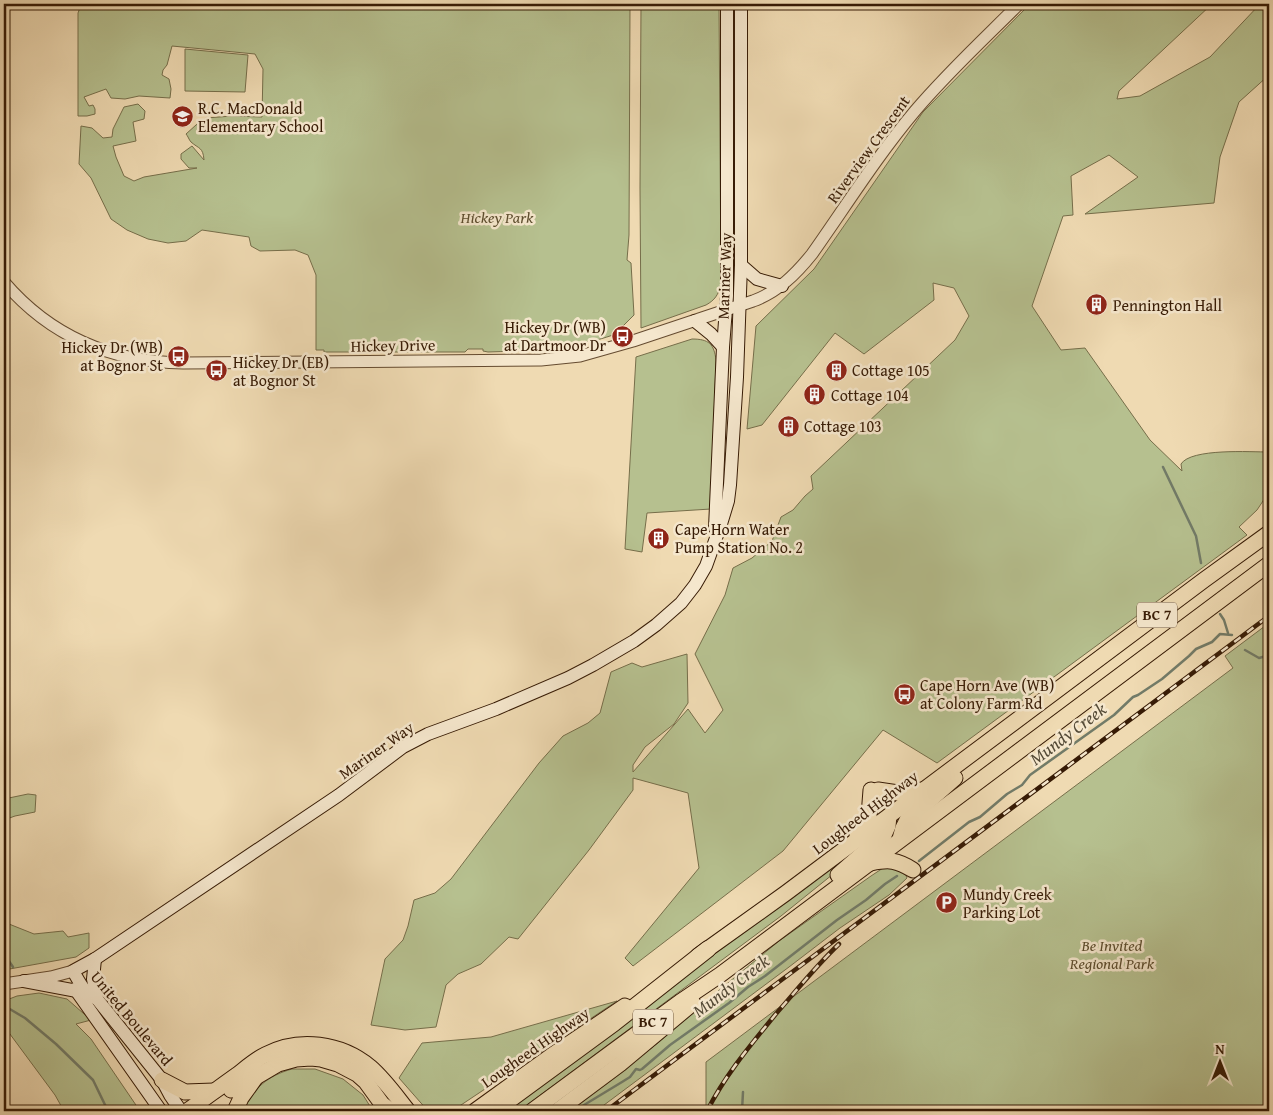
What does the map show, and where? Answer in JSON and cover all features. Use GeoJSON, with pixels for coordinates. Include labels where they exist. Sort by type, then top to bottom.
{"type":"FeatureCollection","features":[{"type":"Feature","properties":{"kind":"highway"},"geometry":{"type":"LineString","coordinates":[[494,1111],[614,1023],[708,949]]}},
{"type":"Feature","properties":{"kind":"main road","name":"Mariner Way"},"geometry":{"type":"LineString","coordinates":[[713,546],[716,521],[728,243],[727,4]]}},
{"type":"Feature","properties":{"kind":"main road","name":"Mariner Way"},"geometry":{"type":"LineString","coordinates":[[70,972],[95,959],[339,795],[403,747],[430,733],[496,710],[568,678],[634,641],[682,603],[692,589],[708,562],[724,518],[730,490],[741,265],[741,4]]}},
{"type":"Feature","properties":{"kind":"main road"},"geometry":{"type":"LineString","coordinates":[[741,265],[757,278],[782,286]]}},
{"type":"Feature","properties":{"kind":"main road"},"geometry":{"type":"LineString","coordinates":[[695,321],[723,347]]}},
{"type":"Feature","properties":{"kind":"main road","name":"Lougheed Highway"},"geometry":{"type":"LineString","coordinates":[[475,1111],[760,912],[1269,533]]}},
{"type":"Feature","properties":{"kind":"main road","name":"BC 7"},"geometry":{"type":"LineString","coordinates":[[532,1111],[680,1002],[720,975],[1269,564]]}},
{"type":"Feature","properties":{"kind":"main road"},"geometry":{"type":"LineString","coordinates":[[900,839],[902,828],[907,820],[1046,698]]}},
{"type":"Feature","properties":{"kind":"main road"},"geometry":{"type":"LineString","coordinates":[[849,846],[869,817],[874,790],[906,793],[924,790]]}},
{"type":"Feature","properties":{"kind":"main road"},"geometry":{"type":"LineString","coordinates":[[774,934],[796,911],[883,836],[888,828],[889,816]]}},
{"type":"Feature","properties":{"kind":"main road"},"geometry":{"type":"LineString","coordinates":[[869,863],[893,860],[914,870]]}},
{"type":"Feature","properties":{"kind":"main road"},"geometry":{"type":"LineString","coordinates":[[95,959],[93,981],[97,999]]}},
{"type":"Feature","properties":{"kind":"main road","name":"United Boulevard"},"geometry":{"type":"LineString","coordinates":[[70,972],[76,991],[161,1111]]}},
{"type":"Feature","properties":{"kind":"main road","name":"United Boulevard"},"geometry":{"type":"LineString","coordinates":[[70,972],[88,994],[97,999],[162,1080],[170,1096],[181,1111]]}},
{"type":"Feature","properties":{"kind":"main road"},"geometry":{"type":"LineString","coordinates":[[557,1111],[620,1064],[691,1005],[720,975]]}},
{"type":"Feature","properties":{"kind":"main road"},"geometry":{"type":"LineString","coordinates":[[24,981],[76,991]]}},
{"type":"Feature","properties":{"kind":"main road"},"geometry":{"type":"LineString","coordinates":[[187,1111],[268,1053],[291,1046],[312,1045],[340,1050],[354,1056],[384,1081],[408,1111]]}},
{"type":"Feature","properties":{"kind":"main road"},"geometry":{"type":"LineString","coordinates":[[204,1111],[243,1081],[278,1064],[296,1059],[311,1058],[327,1060],[344,1066],[360,1077],[372,1089],[385,1109]]}},
{"type":"Feature","properties":{"kind":"main road"},"geometry":{"type":"LineString","coordinates":[[235,1111],[241,1098],[256,1076]]}},
{"type":"Feature","properties":{"kind":"main road"},"geometry":{"type":"LineString","coordinates":[[162,1080],[185,1092],[214,1091]]}},
{"type":"Feature","properties":{"kind":"street","name":"Riverview Crescent"},"geometry":{"type":"LineString","coordinates":[[740,306],[761,299],[782,286],[800,268],[915,111],[937,86],[1019,4]]}},
{"type":"Feature","properties":{"kind":"street","name":"Hickey Drive"},"geometry":{"type":"LineString","coordinates":[[4,282],[37,315],[74,339],[110,353],[138,360],[183,364],[549,360],[580,356],[740,306]]}},
{"type":"Feature","properties":{"kind":"street"},"geometry":{"type":"LineString","coordinates":[[4,984],[51,977],[70,972]]}},
{"type":"Feature","properties":{"kind":"green space","name":"Hickey Park"},"geometry":{"type":"Polygon","coordinates":[[[630,4],[629,235],[627,260],[631,263],[634,315],[623,326],[623,329],[613,335],[574,345],[525,351],[488,352],[483,351],[483,349],[468,349],[465,352],[324,352],[324,350],[316,350],[316,275],[308,255],[295,250],[260,251],[251,246],[249,237],[202,230],[186,241],[168,243],[148,239],[127,230],[111,219],[91,178],[79,164],[81,126],[92,128],[103,138],[112,137],[113,129],[124,107],[138,104],[145,111],[144,119],[133,122],[136,141],[113,146],[124,176],[134,181],[144,177],[197,168],[189,168],[181,159],[181,154],[192,146],[204,160],[202,150],[191,142],[186,134],[196,125],[206,118],[232,116],[262,117],[263,69],[255,54],[172,46],[162,75],[169,79],[170,98],[139,96],[125,99],[111,98],[106,89],[84,97],[89,106],[93,105],[95,114],[78,116],[78,13],[81,5],[630,4]]]}},
{"type":"Feature","properties":{"kind":"green space"},"geometry":{"type":"Polygon","coordinates":[[[641,4],[719,4],[721,285],[716,297],[706,305],[641,328],[640,188],[641,4]]]}},
{"type":"Feature","properties":{"kind":"green space"},"geometry":{"type":"Polygon","coordinates":[[[1030,4],[1212,4],[1119,91],[1117,99],[1140,96],[1210,57],[1260,4],[1269,4],[1269,75],[1239,102],[1220,157],[1214,203],[1085,214],[1138,177],[1109,155],[1071,176],[1073,215],[1063,216],[1032,306],[1061,350],[1085,348],[1150,440],[1182,471],[1181,464],[1196,455],[1222,452],[1269,452],[1269,492],[1257,510],[1239,527],[1247,535],[937,763],[883,730],[783,851],[633,966],[625,958],[699,868],[688,793],[633,778],[633,790],[589,850],[518,939],[509,937],[481,964],[458,974],[446,985],[436,1027],[405,1030],[371,1025],[385,959],[403,940],[414,900],[435,893],[451,879],[539,763],[563,736],[588,723],[600,713],[611,672],[632,663],[642,667],[687,654],[688,703],[674,724],[645,747],[633,765],[633,772],[688,709],[705,733],[723,710],[695,654],[725,595],[733,568],[752,558],[772,541],[781,517],[793,510],[813,489],[811,476],[955,340],[969,316],[954,288],[933,283],[934,300],[864,354],[835,333],[762,425],[747,429],[756,326],[814,269],[923,112],[1030,4]]]}},
{"type":"Feature","properties":{"kind":"green space"},"geometry":{"type":"Polygon","coordinates":[[[185,49],[248,55],[245,92],[185,91],[185,49]]]}},
{"type":"Feature","properties":{"kind":"green space"},"geometry":{"type":"Polygon","coordinates":[[[692,339],[710,343],[716,360],[711,509],[647,513],[642,552],[625,549],[636,357],[692,339]]]}},
{"type":"Feature","properties":{"kind":"green space","name":"Be Invited Regional Park"},"geometry":{"type":"Polygon","coordinates":[[[1269,623],[1269,1111],[706,1111],[706,1062],[1233,668],[1225,656],[1269,623]]]}},
{"type":"Feature","properties":{"kind":"green space"},"geometry":{"type":"Polygon","coordinates":[[[28,794],[36,795],[35,812],[4,820],[4,799],[28,794]]]}},
{"type":"Feature","properties":{"kind":"green space"},"geometry":{"type":"Polygon","coordinates":[[[849,853],[853,858],[781,916],[523,1108],[518,1111],[503,1111],[849,853]]]}},
{"type":"Feature","properties":{"kind":"green space"},"geometry":{"type":"Polygon","coordinates":[[[889,866],[905,873],[907,878],[889,895],[840,928],[596,1111],[565,1111],[605,1084],[659,1042],[779,941],[871,876],[889,866]]]}},
{"type":"Feature","properties":{"kind":"green space"},"geometry":{"type":"Polygon","coordinates":[[[4,922],[34,934],[63,931],[68,937],[89,933],[89,948],[76,957],[4,970],[4,922]]]}},
{"type":"Feature","properties":{"kind":"green space"},"geometry":{"type":"Polygon","coordinates":[[[39,993],[67,999],[91,1020],[76,1024],[91,1039],[140,1111],[64,1111],[55,1095],[4,1026],[4,1001],[17,996],[39,993]]]}},
{"type":"Feature","properties":{"kind":"green space"},"geometry":{"type":"Polygon","coordinates":[[[617,1001],[452,1111],[428,1111],[399,1078],[422,1043],[491,1037],[617,1001]]]}},
{"type":"Feature","properties":{"kind":"green space"},"geometry":{"type":"Polygon","coordinates":[[[292,1069],[315,1069],[343,1079],[363,1095],[373,1111],[242,1111],[251,1096],[262,1084],[275,1075],[292,1069]]]}},
{"type":"Feature","properties":{"kind":"waterway"},"geometry":{"type":"LineString","coordinates":[[1163,467],[1196,536],[1201,563]]}},
{"type":"Feature","properties":{"kind":"waterway"},"geometry":{"type":"LineString","coordinates":[[1220,614],[1228,633]]}},
{"type":"Feature","properties":{"kind":"waterway","name":"Mundy Creek"},"geometry":{"type":"LineString","coordinates":[[919,861],[969,822],[980,817],[1007,794],[1022,785],[1030,775],[1114,715],[1133,697],[1162,679],[1196,649],[1212,642],[1220,634],[1232,635]]}},
{"type":"Feature","properties":{"kind":"waterway"},"geometry":{"type":"LineString","coordinates":[[1245,650],[1259,658],[1266,656],[1269,659]]}},
{"type":"Feature","properties":{"kind":"waterway","name":"Mundy Creek"},"geometry":{"type":"LineString","coordinates":[[578,1111],[584,1105],[630,1077],[636,1069],[642,1069],[670,1045],[729,1003],[897,876]]}},
{"type":"Feature","properties":{"kind":"waterway","name":"Mundy Creek"},"geometry":{"type":"LineString","coordinates":[[4,954],[13,967]]}},
{"type":"Feature","properties":{"kind":"waterway","name":"Mundy Creek"},"geometry":{"type":"LineString","coordinates":[[8,1008],[25,1018],[56,1044],[93,1080],[108,1111]]}},
{"type":"Feature","properties":{"kind":"waterway"},"geometry":{"type":"LineString","coordinates":[[742,1111],[743,1092]]}},
{"type":"Feature","properties":{"kind":"railway"},"geometry":{"type":"LineString","coordinates":[[606,1111],[1269,616]]}},
{"type":"Feature","properties":{"kind":"railway"},"geometry":{"type":"LineString","coordinates":[[707,1111],[722,1085],[747,1050],[806,979],[839,944]]}},
{"type":"Feature","properties":{"kind":"place","name":"R.C. MacDonald Elementary School"},"geometry":{"type":"Point","coordinates":[182,117]}},
{"type":"Feature","properties":{"kind":"place","name":"Pennington Hall"},"geometry":{"type":"Point","coordinates":[1097,305]}},
{"type":"Feature","properties":{"kind":"place","name":"Hickey Dr (WB) at Dartmoor Dr"},"geometry":{"type":"Point","coordinates":[622,336]}},
{"type":"Feature","properties":{"kind":"place","name":"Hickey Dr (WB) at Bognor St"},"geometry":{"type":"Point","coordinates":[179,356]}},
{"type":"Feature","properties":{"kind":"place","name":"Cottage 105"},"geometry":{"type":"Point","coordinates":[836,370]}},
{"type":"Feature","properties":{"kind":"place","name":"Hickey Dr (EB) at Bognor St"},"geometry":{"type":"Point","coordinates":[217,371]}},
{"type":"Feature","properties":{"kind":"place","name":"Cottage 104"},"geometry":{"type":"Point","coordinates":[815,395]}},
{"type":"Feature","properties":{"kind":"place","name":"Cottage 103"},"geometry":{"type":"Point","coordinates":[788,426]}},
{"type":"Feature","properties":{"kind":"place","name":"Cape Horn Water Pump Station No. 2"},"geometry":{"type":"Point","coordinates":[659,538]}},
{"type":"Feature","properties":{"kind":"place","name":"Cape Horn Ave (WB) at Colony Farm Rd"},"geometry":{"type":"Point","coordinates":[904,694]}},
{"type":"Feature","properties":{"kind":"place","name":"Mundy Creek Parking Lot"},"geometry":{"type":"Point","coordinates":[947,903]}}]}
